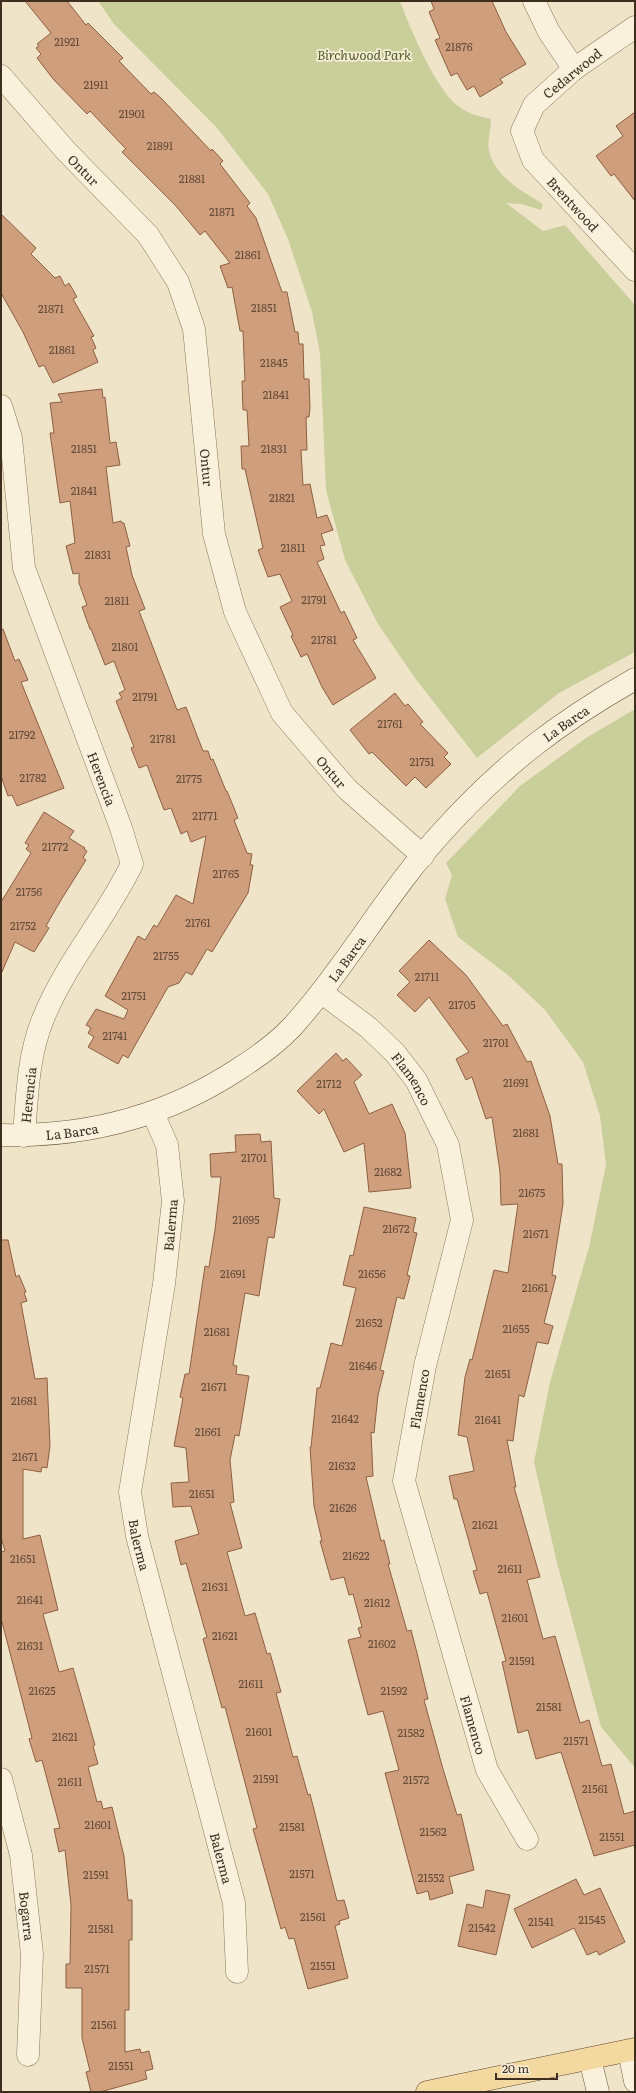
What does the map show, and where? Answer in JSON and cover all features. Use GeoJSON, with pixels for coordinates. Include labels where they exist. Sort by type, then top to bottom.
{"type":"FeatureCollection","features":[{"type":"Feature","properties":{"kind":"main road"},"geometry":{"type":"LineString","coordinates":[[426,2092],[632,2050]]}},
{"type":"Feature","properties":{"kind":"street"},"geometry":{"type":"LineString","coordinates":[[534,1],[549,32],[574,69]]}},
{"type":"Feature","properties":{"kind":"street","name":"Cedarwood"},"geometry":{"type":"LineString","coordinates":[[522,131],[534,105],[574,69],[635,27]]}},
{"type":"Feature","properties":{"kind":"street","name":"Ontur"},"geometry":{"type":"LineString","coordinates":[[1,76],[66,151],[148,235],[178,282],[194,329],[214,534],[235,612],[282,713],[346,789],[422,856]]}},
{"type":"Feature","properties":{"kind":"street","name":"Brentwood"},"geometry":{"type":"LineString","coordinates":[[522,131],[533,160],[631,259]]}},
{"type":"Feature","properties":{"kind":"street","name":"Herencia"},"geometry":{"type":"LineString","coordinates":[[1,406],[11,438],[24,568],[121,828],[132,864],[119,892],[55,992],[42,1020],[34,1046],[27,1089],[24,1136]]}},
{"type":"Feature","properties":{"kind":"street","name":"La Barca"},"geometry":{"type":"LineString","coordinates":[[1,1135],[24,1136],[110,1126],[153,1113],[184,1101],[209,1088],[255,1059],[290,1029],[321,992],[422,856],[443,831],[503,769],[547,734],[584,708],[635,679]]}},
{"type":"Feature","properties":{"kind":"street","name":"Flamenco"},"geometry":{"type":"LineString","coordinates":[[321,992],[368,1028],[395,1052],[416,1080],[448,1145],[462,1220],[425,1366],[404,1481],[487,1770],[527,1839]]}},
{"type":"Feature","properties":{"kind":"street","name":"Balerma"},"geometry":{"type":"LineString","coordinates":[[153,1113],[167,1145],[174,1201],[164,1284],[130,1492],[137,1536],[234,1903],[237,1972]]}},
{"type":"Feature","properties":{"kind":"street","name":"Bogarra"},"geometry":{"type":"LineString","coordinates":[[1,1779],[21,1854],[32,1954],[28,2055]]}},
{"type":"Feature","properties":{"kind":"street"},"geometry":{"type":"LineString","coordinates":[[632,2050],[635,2081]]}},
{"type":"Feature","properties":{"kind":"street"},"geometry":{"type":"LineString","coordinates":[[590,2059],[598,2092]]}},
{"type":"Feature","properties":{"kind":"green space","name":"Birchwood Park"},"geometry":{"type":"Polygon","coordinates":[[[98,1],[400,1],[424,57],[449,97],[465,111],[491,119],[489,151],[497,168],[510,182],[543,204],[541,210],[521,204],[506,203],[543,231],[565,225],[635,305],[635,652],[559,693],[477,758],[415,678],[378,624],[345,560],[326,490],[320,353],[312,312],[288,239],[268,194],[217,128],[114,24],[98,1]]]}},
{"type":"Feature","properties":{"kind":"green space"},"geometry":{"type":"Polygon","coordinates":[[[635,709],[635,1768],[601,1727],[557,1563],[534,1462],[550,1382],[589,1247],[606,1165],[600,1116],[583,1062],[545,1010],[509,976],[458,937],[445,899],[452,875],[446,863],[520,786],[586,738],[635,709]]]}},
{"type":"Feature","properties":{"kind":"building"},"geometry":{"type":"Polygon","coordinates":[[[25,1],[67,1],[86,25],[88,23],[123,58],[119,61],[151,94],[154,92],[161,98],[211,151],[212,149],[223,161],[220,164],[250,203],[247,206],[256,218],[282,292],[287,292],[295,332],[298,332],[299,344],[303,344],[304,379],[309,379],[310,408],[309,417],[306,417],[307,450],[301,450],[303,485],[310,484],[317,518],[327,515],[333,530],[321,534],[325,545],[320,546],[324,559],[317,562],[341,613],[344,611],[357,638],[353,640],[376,678],[333,705],[322,687],[307,654],[301,657],[291,636],[293,635],[280,607],[292,601],[280,574],[268,577],[258,550],[263,548],[245,469],[242,469],[241,446],[249,446],[247,410],[243,410],[242,381],[245,381],[243,331],[240,331],[232,287],[228,288],[220,266],[230,263],[205,231],[200,235],[176,206],[122,152],[126,149],[90,111],[87,114],[54,80],[37,58],[41,54],[36,48],[39,46],[37,44],[51,33],[25,1]]]}},
{"type":"Feature","properties":{"kind":"building"},"geometry":{"type":"Polygon","coordinates":[[[431,1],[492,1],[506,32],[526,64],[500,79],[503,83],[480,97],[474,86],[467,90],[457,73],[451,76],[435,40],[440,38],[429,12],[434,9],[431,1]]]}},
{"type":"Feature","properties":{"kind":"building"},"geometry":{"type":"Polygon","coordinates":[[[635,112],[635,201],[614,174],[611,176],[596,156],[623,136],[616,126],[635,112]]]}},
{"type":"Feature","properties":{"kind":"building"},"geometry":{"type":"Polygon","coordinates":[[[1,214],[36,248],[31,254],[55,278],[60,276],[65,286],[69,283],[77,297],[73,299],[94,336],[91,337],[96,348],[93,350],[98,362],[53,383],[44,365],[39,367],[23,332],[1,293],[1,214]]]}},
{"type":"Feature","properties":{"kind":"building"},"geometry":{"type":"Polygon","coordinates":[[[102,389],[103,398],[105,397],[110,443],[116,442],[120,465],[106,467],[113,523],[121,521],[124,523],[130,546],[126,547],[132,575],[145,609],[139,611],[177,710],[186,707],[203,751],[208,751],[211,760],[213,759],[238,818],[234,820],[247,853],[252,854],[250,865],[253,865],[248,893],[212,952],[207,949],[192,975],[186,972],[179,983],[168,987],[128,1058],[123,1055],[118,1064],[88,1047],[94,1037],[88,1033],[91,1028],[86,1025],[96,1009],[124,1019],[128,1010],[105,996],[138,936],[145,940],[154,925],[157,927],[176,895],[193,904],[206,836],[191,842],[187,831],[181,834],[171,808],[164,810],[147,765],[139,768],[131,748],[134,747],[116,701],[122,698],[119,693],[125,690],[114,661],[105,665],[90,629],[82,607],[87,605],[79,583],[79,573],[73,574],[66,546],[75,543],[70,501],[60,503],[50,433],[54,433],[50,403],[62,402],[58,394],[102,389]]]}},
{"type":"Feature","properties":{"kind":"building"},"geometry":{"type":"Polygon","coordinates":[[[3,629],[15,661],[19,659],[28,680],[21,682],[64,788],[17,806],[12,795],[8,796],[1,776],[1,630],[3,629]]]}},
{"type":"Feature","properties":{"kind":"building"},"geometry":{"type":"Polygon","coordinates":[[[395,693],[405,706],[408,704],[423,722],[420,724],[448,753],[444,757],[451,764],[426,788],[415,777],[406,786],[372,752],[369,754],[350,730],[395,693]]]}},
{"type":"Feature","properties":{"kind":"building"},"geometry":{"type":"Polygon","coordinates":[[[44,812],[74,831],[69,838],[85,848],[84,849],[87,851],[83,858],[86,860],[46,926],[49,928],[34,952],[15,942],[1,974],[1,902],[31,853],[26,849],[29,845],[25,843],[44,812]]]}},
{"type":"Feature","properties":{"kind":"building"},"geometry":{"type":"Polygon","coordinates":[[[429,940],[466,975],[503,1026],[507,1024],[527,1062],[531,1061],[550,1116],[558,1164],[562,1164],[563,1204],[552,1275],[556,1276],[544,1323],[553,1326],[548,1344],[537,1342],[524,1397],[519,1395],[513,1441],[507,1440],[516,1487],[514,1487],[540,1577],[527,1580],[543,1639],[555,1636],[580,1723],[589,1720],[602,1766],[611,1764],[624,1814],[635,1811],[635,1845],[594,1856],[561,1752],[536,1759],[528,1730],[518,1733],[502,1662],[506,1661],[487,1592],[480,1594],[473,1571],[477,1570],[457,1499],[454,1499],[449,1476],[474,1471],[467,1437],[458,1435],[465,1377],[470,1359],[472,1360],[494,1270],[508,1273],[518,1204],[501,1205],[500,1172],[492,1117],[486,1119],[472,1077],[466,1080],[456,1059],[469,1052],[429,997],[415,1012],[397,995],[410,982],[399,971],[429,940]]]}},
{"type":"Feature","properties":{"kind":"building"},"geometry":{"type":"Polygon","coordinates":[[[336,1053],[343,1061],[346,1058],[362,1075],[354,1082],[369,1114],[392,1104],[405,1133],[411,1188],[369,1192],[364,1143],[344,1152],[324,1109],[319,1114],[297,1091],[336,1053]]]}},
{"type":"Feature","properties":{"kind":"building"},"geometry":{"type":"Polygon","coordinates":[[[260,1134],[261,1142],[271,1141],[274,1198],[280,1199],[274,1238],[268,1237],[259,1296],[245,1293],[233,1365],[237,1366],[236,1374],[249,1376],[239,1436],[235,1435],[230,1460],[234,1502],[230,1503],[242,1548],[227,1552],[245,1616],[255,1613],[267,1654],[270,1653],[281,1692],[276,1693],[293,1757],[297,1756],[308,1795],[310,1794],[337,1901],[344,1900],[349,1918],[339,1921],[340,1924],[335,1926],[348,1978],[308,1989],[294,1938],[289,1939],[285,1927],[281,1929],[253,1829],[257,1828],[225,1707],[222,1708],[203,1639],[207,1637],[186,1563],[181,1565],[175,1541],[199,1534],[191,1506],[173,1507],[171,1483],[189,1482],[186,1448],[174,1446],[183,1398],[180,1397],[185,1374],[189,1374],[205,1266],[209,1267],[215,1230],[221,1177],[211,1177],[210,1154],[236,1152],[235,1135],[260,1134]]]}},
{"type":"Feature","properties":{"kind":"building"},"geometry":{"type":"Polygon","coordinates":[[[364,1207],[416,1218],[413,1232],[417,1233],[407,1275],[410,1276],[404,1299],[397,1297],[380,1370],[384,1371],[378,1395],[374,1433],[371,1432],[373,1476],[366,1477],[381,1541],[384,1540],[390,1564],[388,1564],[407,1631],[411,1630],[417,1653],[428,1699],[424,1700],[457,1815],[461,1814],[474,1870],[449,1877],[453,1893],[430,1900],[428,1891],[417,1894],[385,1773],[399,1770],[383,1711],[368,1715],[348,1640],[361,1637],[358,1628],[362,1627],[353,1594],[349,1595],[344,1577],[331,1580],[320,1541],[322,1541],[314,1506],[310,1447],[317,1388],[320,1388],[331,1343],[342,1346],[356,1288],[343,1285],[350,1255],[353,1256],[364,1207]]]}},
{"type":"Feature","properties":{"kind":"building"},"geometry":{"type":"Polygon","coordinates":[[[1,1240],[8,1240],[16,1277],[19,1275],[26,1292],[24,1293],[27,1301],[21,1303],[35,1379],[47,1378],[50,1446],[47,1468],[42,1467],[41,1472],[23,1469],[23,1539],[40,1535],[58,1610],[43,1614],[59,1672],[73,1668],[95,1745],[93,1746],[98,1764],[88,1767],[97,1802],[101,1801],[103,1809],[112,1807],[124,1856],[128,1900],[132,1900],[132,1940],[129,1940],[129,2010],[125,2010],[125,2052],[140,2049],[141,2053],[149,2051],[153,2069],[145,2071],[147,2079],[100,2092],[91,2092],[86,2072],[90,2071],[82,2038],[82,1988],[66,1988],[66,1964],[70,1964],[71,1905],[65,1850],[59,1852],[54,1829],[60,1828],[42,1760],[36,1762],[29,1739],[32,1738],[1,1618],[1,1552],[5,1551],[1,1537],[1,1240]]]}},
{"type":"Feature","properties":{"kind":"building"},"geometry":{"type":"Polygon","coordinates":[[[576,1879],[584,1895],[600,1888],[625,1942],[599,1955],[597,1951],[587,1955],[574,1928],[532,1948],[514,1909],[576,1879]]]}},
{"type":"Feature","properties":{"kind":"building"},"geometry":{"type":"Polygon","coordinates":[[[486,1890],[510,1895],[496,1955],[458,1946],[467,1904],[483,1908],[486,1890]]]}}]}
